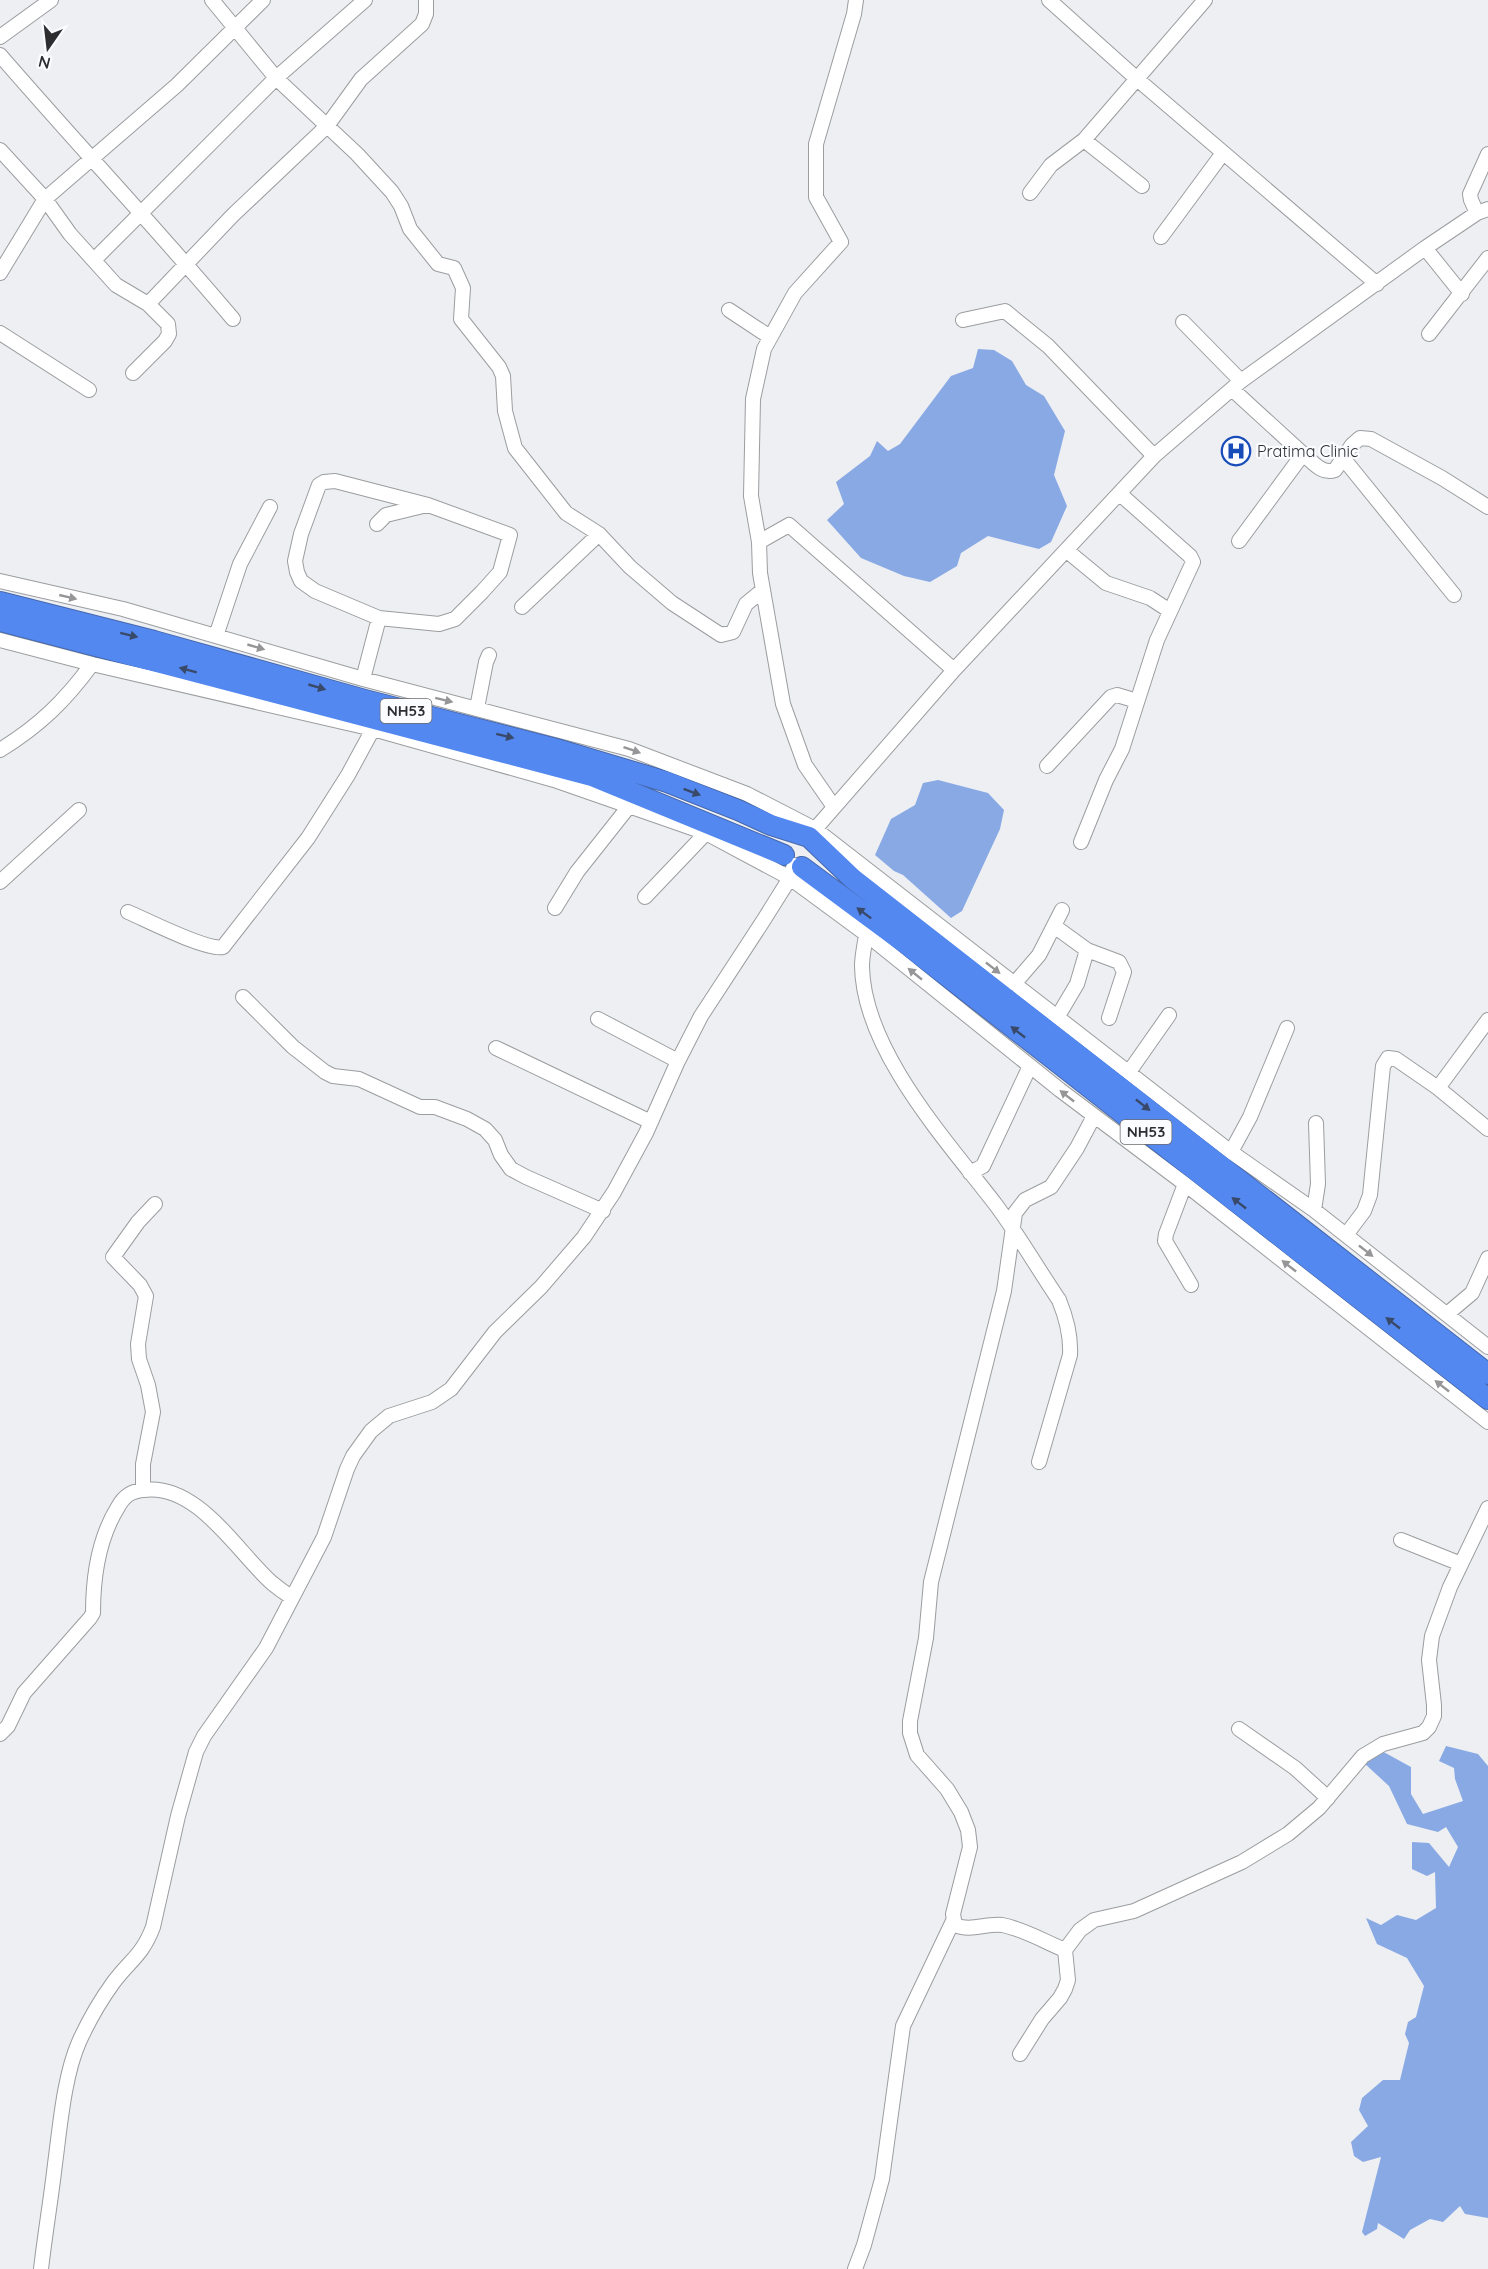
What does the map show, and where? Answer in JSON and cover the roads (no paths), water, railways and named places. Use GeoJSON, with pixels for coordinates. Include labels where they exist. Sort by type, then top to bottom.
{"type":"FeatureCollection","features":[{"type":"Feature","properties":{"kind":"highway","name":"NH53"},"geometry":{"type":"LineString","coordinates":[[4,618],[165,644],[364,700],[560,750],[667,782],[809,836],[853,879],[1488,1374]]}},
{"type":"Feature","properties":{"kind":"highway","name":"NH53"},"geometry":{"type":"LineString","coordinates":[[4,618],[592,776],[792,866],[909,947],[1488,1399]]}},
{"type":"Feature","properties":{"kind":"highway"},"geometry":{"type":"LineString","coordinates":[[809,836],[813,860],[792,866],[785,844],[809,836]]}},
{"type":"Feature","properties":{"kind":"street"},"geometry":{"type":"LineString","coordinates":[[0,37],[51,0]]}},
{"type":"Feature","properties":{"kind":"street"},"geometry":{"type":"LineString","coordinates":[[212,0],[276,78],[392,192],[402,206],[410,229],[438,264],[454,268],[463,288],[461,319],[499,367],[503,376],[506,411],[515,448],[566,513],[599,534],[630,567],[672,603],[722,635],[733,632],[746,604],[764,590]]}},
{"type":"Feature","properties":{"kind":"street"},"geometry":{"type":"LineString","coordinates":[[0,273],[45,199],[177,85],[263,0]]}},
{"type":"Feature","properties":{"kind":"street"},"geometry":{"type":"LineString","coordinates":[[93,260],[276,78],[365,0]]}},
{"type":"Feature","properties":{"kind":"street"},"geometry":{"type":"LineString","coordinates":[[148,304],[233,214],[327,126],[361,79],[422,24],[426,14],[426,0]]}},
{"type":"Feature","properties":{"kind":"street"},"geometry":{"type":"LineString","coordinates":[[834,807],[805,765],[783,704],[760,573],[759,542],[750,496],[753,399],[764,349],[795,293],[842,242],[816,197],[816,144],[854,14],[856,0]]}},
{"type":"Feature","properties":{"kind":"street"},"geometry":{"type":"LineString","coordinates":[[1049,0],[1137,79],[1377,284]]}},
{"type":"Feature","properties":{"kind":"street"},"geometry":{"type":"LineString","coordinates":[[1030,193],[1051,165],[1084,140],[1205,0]]}},
{"type":"Feature","properties":{"kind":"street"},"geometry":{"type":"LineString","coordinates":[[0,55],[233,320]]}},
{"type":"Feature","properties":{"kind":"street"},"geometry":{"type":"LineString","coordinates":[[1084,140],[1142,186]]}},
{"type":"Feature","properties":{"kind":"street"},"geometry":{"type":"LineString","coordinates":[[0,150],[45,199],[70,234],[116,285],[148,304],[168,324],[169,334],[134,373]]}},
{"type":"Feature","properties":{"kind":"street"},"geometry":{"type":"LineString","coordinates":[[1161,237],[1223,153]]}},
{"type":"Feature","properties":{"kind":"street"},"geometry":{"type":"LineString","coordinates":[[809,836],[954,670],[1154,456],[1237,385],[1425,248],[1485,210],[1471,200],[1470,194],[1488,154]]}},
{"type":"Feature","properties":{"kind":"street"},"geometry":{"type":"LineString","coordinates":[[1425,248],[1462,294]]}},
{"type":"Feature","properties":{"kind":"street"},"geometry":{"type":"LineString","coordinates":[[1429,334],[1488,258]]}},
{"type":"Feature","properties":{"kind":"street"},"geometry":{"type":"LineString","coordinates":[[729,310],[770,337]]}},
{"type":"Feature","properties":{"kind":"street"},"geometry":{"type":"LineString","coordinates":[[963,320],[1005,311],[1048,346],[1154,456]]}},
{"type":"Feature","properties":{"kind":"street"},"geometry":{"type":"LineString","coordinates":[[1184,322],[1237,385],[1303,454],[1323,471],[1331,472],[1360,438],[1371,439],[1442,478],[1488,507]]}},
{"type":"Feature","properties":{"kind":"street"},"geometry":{"type":"LineString","coordinates":[[0,333],[89,390]]}},
{"type":"Feature","properties":{"kind":"street"},"geometry":{"type":"LineString","coordinates":[[1239,541],[1303,454]]}},
{"type":"Feature","properties":{"kind":"street"},"geometry":{"type":"LineString","coordinates":[[1343,458],[1454,595]]}},
{"type":"Feature","properties":{"kind":"street"},"geometry":{"type":"LineString","coordinates":[[324,482],[335,482],[428,505],[510,535],[500,572],[455,619],[439,624],[425,624],[379,618],[315,591],[301,581],[295,561],[319,485],[324,482]]}},
{"type":"Feature","properties":{"kind":"street"},"geometry":{"type":"LineString","coordinates":[[1081,842],[1102,788],[1122,748],[1157,640],[1193,562],[1190,556],[1120,494]]}},
{"type":"Feature","properties":{"kind":"street"},"geometry":{"type":"LineString","coordinates":[[377,524],[386,515],[428,505]]}},
{"type":"Feature","properties":{"kind":"street"},"geometry":{"type":"LineString","coordinates":[[216,636],[240,564],[270,507]]}},
{"type":"Feature","properties":{"kind":"street"},"geometry":{"type":"LineString","coordinates":[[759,542],[789,525],[954,670]]}},
{"type":"Feature","properties":{"kind":"street"},"geometry":{"type":"LineString","coordinates":[[522,608],[599,534]]}},
{"type":"Feature","properties":{"kind":"street"},"geometry":{"type":"LineString","coordinates":[[1066,550],[1106,583],[1150,598],[1170,611]]}},
{"type":"Feature","properties":{"kind":"street"},"geometry":{"type":"LineString","coordinates":[[5,582],[123,609],[363,679],[629,749],[747,794],[809,836],[1058,1016],[1232,1152],[1314,1210],[1488,1347]]}},
{"type":"Feature","properties":{"kind":"street"},"geometry":{"type":"LineString","coordinates":[[4,618],[92,664],[373,729],[554,780],[706,833],[792,866],[866,934],[1030,1066],[1185,1184],[1488,1422]]}},
{"type":"Feature","properties":{"kind":"street"},"geometry":{"type":"LineString","coordinates":[[363,679],[379,618]]}},
{"type":"Feature","properties":{"kind":"street"},"geometry":{"type":"LineString","coordinates":[[477,708],[489,655]]}},
{"type":"Feature","properties":{"kind":"street"},"geometry":{"type":"LineString","coordinates":[[0,750],[50,715],[92,664]]}},
{"type":"Feature","properties":{"kind":"street"},"geometry":{"type":"LineString","coordinates":[[1047,766],[1111,697],[1118,695],[1137,701]]}},
{"type":"Feature","properties":{"kind":"street"},"geometry":{"type":"LineString","coordinates":[[128,912],[199,943],[214,948],[223,947],[308,838],[348,775],[373,729]]}},
{"type":"Feature","properties":{"kind":"street"},"geometry":{"type":"LineString","coordinates":[[555,908],[577,872],[630,806]]}},
{"type":"Feature","properties":{"kind":"street"},"geometry":{"type":"LineString","coordinates":[[0,882],[79,810]]}},
{"type":"Feature","properties":{"kind":"street"},"geometry":{"type":"LineString","coordinates":[[645,897],[706,833]]}},
{"type":"Feature","properties":{"kind":"street"},"geometry":{"type":"LineString","coordinates":[[41,2269],[58,2131],[78,2045],[93,2014],[114,1981],[142,1952],[148,1940],[153,1927],[178,1816],[196,1752],[204,1736],[266,1648],[324,1537],[347,1469],[371,1431],[389,1416],[432,1401],[451,1389],[495,1332],[565,1261],[603,1211],[651,1122],[701,1016],[792,866]]}},
{"type":"Feature","properties":{"kind":"street"},"geometry":{"type":"LineString","coordinates":[[1014,984],[1039,955],[1062,910]]}},
{"type":"Feature","properties":{"kind":"street"},"geometry":{"type":"LineString","coordinates":[[1054,926],[1087,950],[1119,962],[1124,972],[1109,1018]]}},
{"type":"Feature","properties":{"kind":"street"},"geometry":{"type":"LineString","coordinates":[[866,934],[862,965],[866,994],[874,1024],[888,1053],[917,1101],[1012,1227],[1059,1300],[1070,1347],[1068,1368],[1039,1461]]}},
{"type":"Feature","properties":{"kind":"street"},"geometry":{"type":"LineString","coordinates":[[1058,1016],[1077,984],[1087,950]]}},
{"type":"Feature","properties":{"kind":"street"},"geometry":{"type":"LineString","coordinates":[[243,997],[293,1047],[325,1072],[333,1076],[359,1079],[420,1107],[435,1107],[467,1119],[485,1129],[495,1140],[501,1155],[511,1169],[603,1211]]}},
{"type":"Feature","properties":{"kind":"street"},"geometry":{"type":"LineString","coordinates":[[1129,1072],[1169,1015]]}},
{"type":"Feature","properties":{"kind":"street"},"geometry":{"type":"LineString","coordinates":[[598,1019],[678,1061]]}},
{"type":"Feature","properties":{"kind":"street"},"geometry":{"type":"LineString","coordinates":[[1438,1088],[1488,1020]]}},
{"type":"Feature","properties":{"kind":"street"},"geometry":{"type":"LineString","coordinates":[[1232,1152],[1250,1117],[1287,1028]]}},
{"type":"Feature","properties":{"kind":"street"},"geometry":{"type":"LineString","coordinates":[[496,1048],[651,1122]]}},
{"type":"Feature","properties":{"kind":"street"},"geometry":{"type":"LineString","coordinates":[[1346,1235],[1364,1211],[1371,1195],[1383,1066],[1389,1058],[1396,1059],[1438,1088],[1488,1129]]}},
{"type":"Feature","properties":{"kind":"street"},"geometry":{"type":"LineString","coordinates":[[970,1173],[983,1166],[1030,1066]]}},
{"type":"Feature","properties":{"kind":"street"},"geometry":{"type":"LineString","coordinates":[[855,2269],[882,2179],[903,2026],[953,1921],[970,1847],[968,1830],[961,1812],[947,1789],[916,1755],[910,1733],[910,1721],[926,1638],[931,1582],[997,1319],[1008,1267],[1015,1213],[1025,1200],[1051,1187],[1077,1148],[1094,1116]]}},
{"type":"Feature","properties":{"kind":"street"},"geometry":{"type":"LineString","coordinates":[[1314,1210],[1318,1184],[1316,1123]]}},
{"type":"Feature","properties":{"kind":"street"},"geometry":{"type":"LineString","coordinates":[[1185,1184],[1165,1240],[1191,1285]]}},
{"type":"Feature","properties":{"kind":"street"},"geometry":{"type":"LineString","coordinates":[[143,1490],[143,1464],[153,1412],[148,1385],[139,1359],[138,1344],[146,1296],[145,1291],[112,1257],[138,1222],[155,1204]]}},
{"type":"Feature","properties":{"kind":"street"},"geometry":{"type":"LineString","coordinates":[[1447,1314],[1472,1293],[1488,1258]]}},
{"type":"Feature","properties":{"kind":"street"},"geometry":{"type":"LineString","coordinates":[[0,1734],[8,1726],[24,1693],[93,1613],[94,1574],[100,1546],[112,1515],[123,1497],[135,1491],[152,1488],[176,1493],[217,1524],[272,1583],[291,1597]]}},
{"type":"Feature","properties":{"kind":"street"},"geometry":{"type":"LineString","coordinates":[[1020,2054],[1042,2019],[1065,1989],[1068,1980],[1065,1950],[1080,1930],[1094,1920],[1127,1914],[1242,1862],[1288,1834],[1319,1808],[1356,1763],[1371,1750],[1383,1744],[1423,1733],[1429,1727],[1434,1716],[1434,1705],[1429,1648],[1439,1615],[1488,1508]]}},
{"type":"Feature","properties":{"kind":"street"},"geometry":{"type":"LineString","coordinates":[[1401,1540],[1461,1564]]}},
{"type":"Feature","properties":{"kind":"street"},"geometry":{"type":"LineString","coordinates":[[1239,1729],[1295,1768],[1328,1798]]}},
{"type":"Feature","properties":{"kind":"street"},"geometry":{"type":"LineString","coordinates":[[953,1921],[961,1928],[992,1925],[1012,1928],[1065,1950]]}},
{"type":"Feature","properties":{"kind":"water"},"geometry":{"type":"Polygon","coordinates":[[[978,349],[994,350],[1012,361],[1026,385],[1044,396],[1065,431],[1054,475],[1067,506],[1051,542],[1039,549],[988,536],[961,553],[957,566],[930,582],[904,576],[861,558],[827,520],[844,504],[836,482],[870,456],[877,441],[888,451],[900,444],[951,376],[973,368],[978,349]]]}},
{"type":"Feature","properties":{"kind":"water"},"geometry":{"type":"Polygon","coordinates":[[[938,780],[988,793],[1004,810],[1000,829],[962,911],[951,918],[903,875],[894,871],[875,855],[891,819],[915,805],[923,783],[938,780]]]}},
{"type":"Feature","properties":{"kind":"water"},"geometry":{"type":"Polygon","coordinates":[[[1369,1744],[1411,1767],[1411,1794],[1423,1814],[1463,1801],[1455,1779],[1454,1768],[1439,1761],[1446,1746],[1478,1754],[1488,1766],[1488,2218],[1465,2214],[1460,2206],[1443,2222],[1430,2219],[1410,2230],[1404,2239],[1378,2223],[1377,2229],[1365,2236],[1362,2232],[1381,2157],[1363,2162],[1354,2156],[1351,2142],[1368,2126],[1359,2110],[1362,2098],[1383,2080],[1400,2080],[1409,2043],[1405,2034],[1408,2022],[1416,2017],[1424,1986],[1407,1958],[1377,1944],[1366,1918],[1381,1925],[1397,1915],[1416,1920],[1436,1908],[1435,1872],[1427,1876],[1412,1869],[1412,1842],[1429,1843],[1449,1867],[1458,1847],[1446,1827],[1438,1832],[1407,1824],[1389,1786],[1364,1763],[1369,1744]]]}},
{"type":"Feature","properties":{"kind":"place","name":"Pratima Clinic"},"geometry":{"type":"Point","coordinates":[1236,451]}}]}
